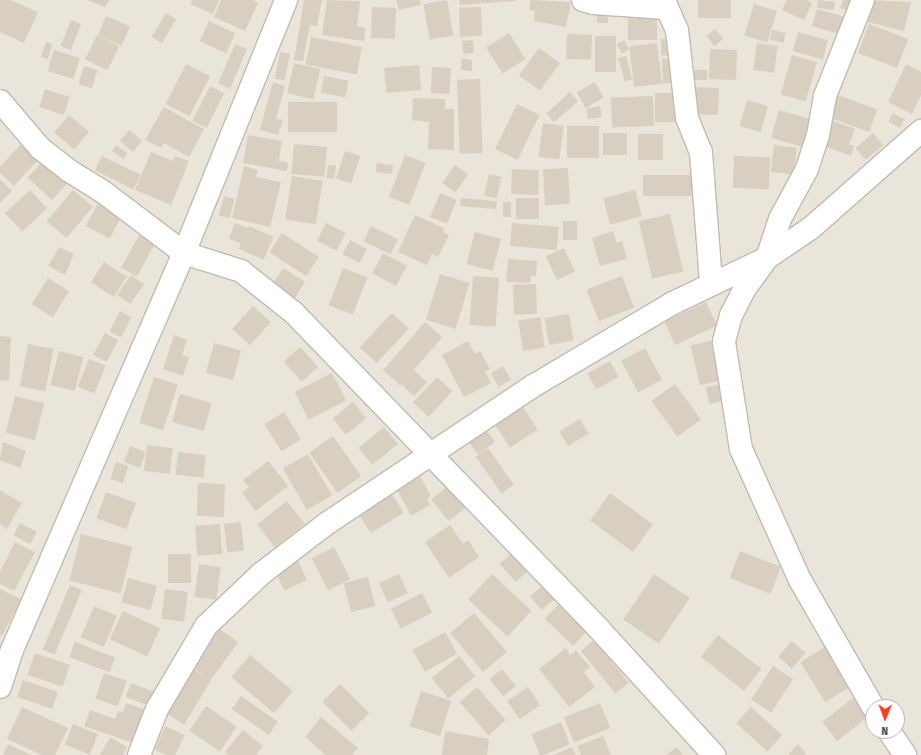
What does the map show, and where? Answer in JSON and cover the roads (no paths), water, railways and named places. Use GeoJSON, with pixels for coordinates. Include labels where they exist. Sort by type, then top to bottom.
{"type":"FeatureCollection","features":[{"type":"Feature","properties":{"kind":"street"},"geometry":{"type":"LineString","coordinates":[[0,686],[6,647],[184,253],[286,0]]}},
{"type":"Feature","properties":{"kind":"street"},"geometry":{"type":"LineString","coordinates":[[583,0],[593,3],[665,4],[677,30],[687,118],[701,152],[711,283]]}},
{"type":"Feature","properties":{"kind":"street"},"geometry":{"type":"LineString","coordinates":[[863,0],[825,96],[818,135],[807,169],[780,219],[767,258],[745,288],[731,315],[724,342],[741,449],[800,580],[868,699]]}},
{"type":"Feature","properties":{"kind":"street"},"geometry":{"type":"LineString","coordinates":[[0,101],[40,148],[184,253],[241,271],[294,313],[599,629],[714,755]]}},
{"type":"Feature","properties":{"kind":"street"},"geometry":{"type":"LineString","coordinates":[[139,755],[157,709],[206,626],[262,573],[293,549],[533,386],[711,283],[767,258],[811,228],[921,131]]}},
{"type":"Feature","properties":{"kind":"street"},"geometry":{"type":"LineString","coordinates":[[894,739],[905,755]]}}]}
